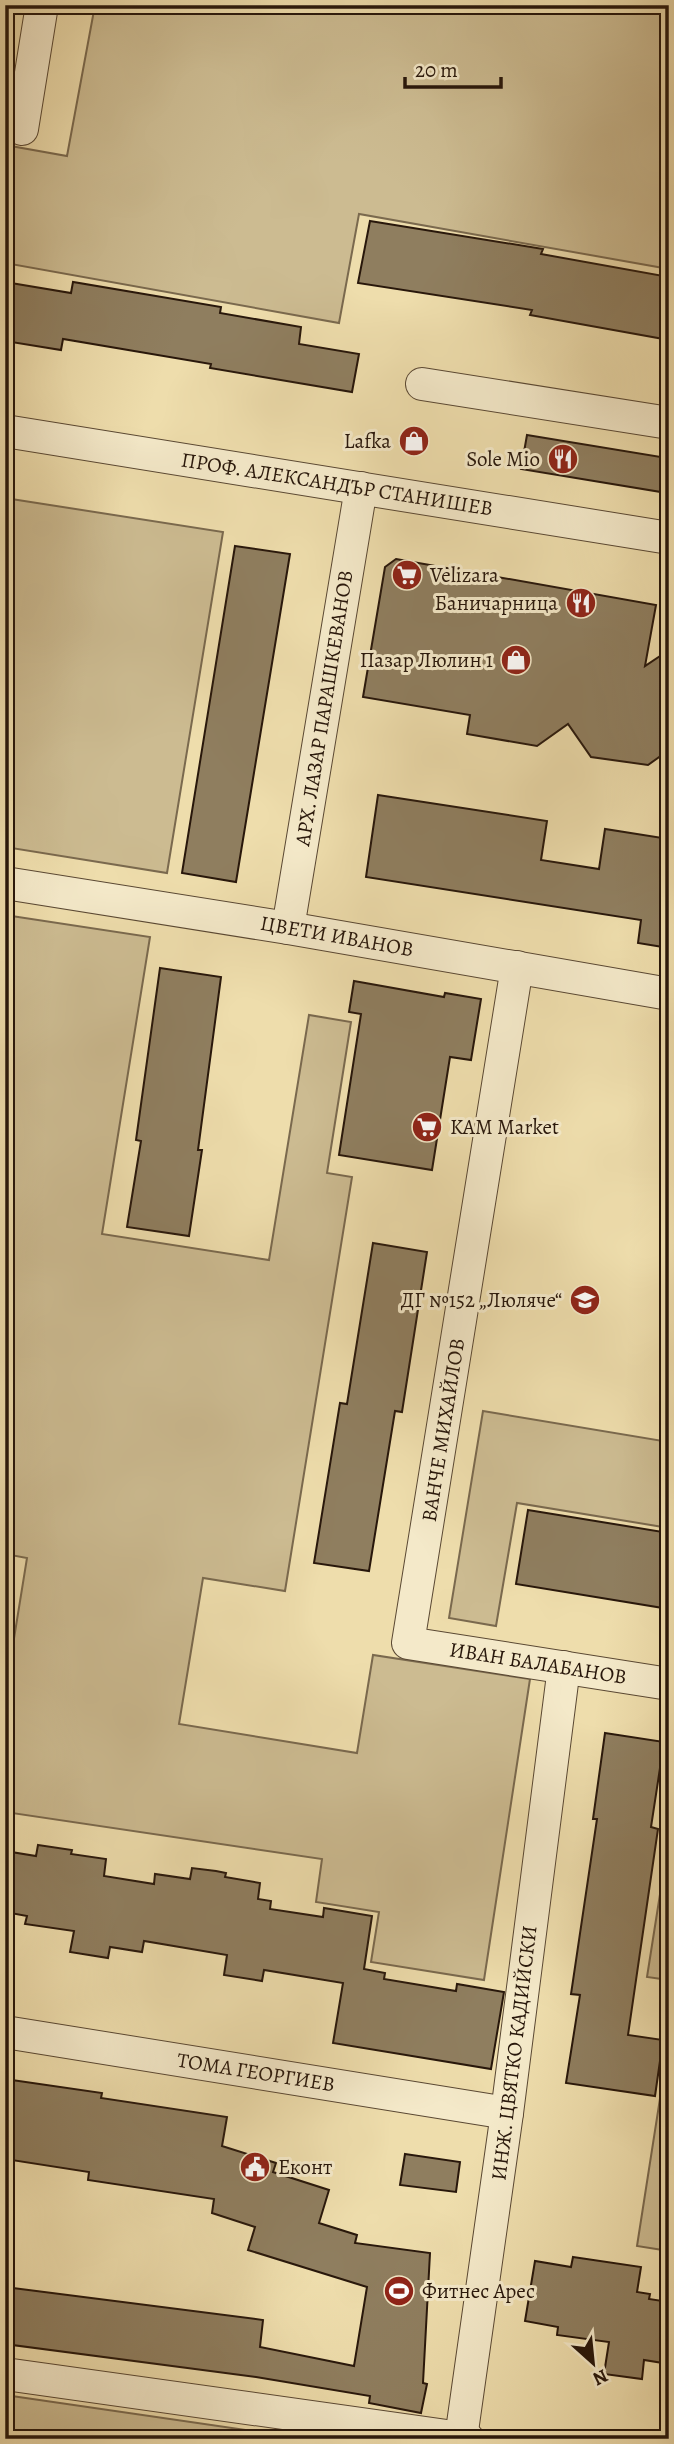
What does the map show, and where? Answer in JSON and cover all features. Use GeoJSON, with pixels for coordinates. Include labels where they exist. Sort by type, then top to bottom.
{"type":"FeatureCollection","features":[{"type":"Feature","properties":{"kind":"street"},"geometry":{"type":"LineString","coordinates":[[22,129],[42,5]]}},
{"type":"Feature","properties":{"kind":"street"},"geometry":{"type":"LineString","coordinates":[[422,384],[669,423]]}},
{"type":"Feature","properties":{"kind":"street","name":"ПРОФ. АЛЕКСАНДЪР СТАНИШЕВ"},"geometry":{"type":"LineString","coordinates":[[5,431],[669,538]]}},
{"type":"Feature","properties":{"kind":"street","name":"АРХ. ЛАЗАР ПАРАШКЕВАНОВ"},"geometry":{"type":"LineString","coordinates":[[288,928],[361,488]]}},
{"type":"Feature","properties":{"kind":"street","name":"ЦВЕТИ ИВАНОВ"},"geometry":{"type":"LineString","coordinates":[[5,883],[288,928],[669,994]]}},
{"type":"Feature","properties":{"kind":"street","name":"ВАНЧЕ МИХАЙЛОВ"},"geometry":{"type":"LineString","coordinates":[[408,1643],[517,967]]}},
{"type":"Feature","properties":{"kind":"street","name":"ИВАН БАЛАБАНОВ"},"geometry":{"type":"LineString","coordinates":[[408,1643],[669,1684]]}},
{"type":"Feature","properties":{"kind":"street","name":"ИНЖ. ЦВЯТКО КАДИЙСКИ"},"geometry":{"type":"LineString","coordinates":[[465,2438],[564,1668]]}},
{"type":"Feature","properties":{"kind":"street","name":"ТОМА ГЕОРГИЕВ"},"geometry":{"type":"LineString","coordinates":[[5,2032],[507,2113]]}},
{"type":"Feature","properties":{"kind":"street"},"geometry":{"type":"LineString","coordinates":[[5,2374],[465,2438]]}},
{"type":"Feature","properties":{"kind":"shaded area"},"geometry":{"type":"Polygon","coordinates":[[[95,5],[633,5],[669,12],[669,269],[359,214],[339,323],[5,263],[5,145],[67,156],[95,5]]]}},
{"type":"Feature","properties":{"kind":"shaded area"},"geometry":{"type":"Polygon","coordinates":[[[5,498],[223,532],[167,873],[5,847],[5,498]]]}},
{"type":"Feature","properties":{"kind":"shaded area"},"geometry":{"type":"Polygon","coordinates":[[[5,915],[150,937],[102,1234],[269,1260],[309,1015],[351,1022],[327,1173],[352,1177],[285,1591],[203,1578],[179,1724],[357,1753],[373,1655],[530,1679],[484,1980],[371,1962],[379,1912],[316,1902],[322,1859],[5,1812],[5,1694],[27,1558],[5,1554],[5,915]]]}},
{"type":"Feature","properties":{"kind":"shaded area"},"geometry":{"type":"Polygon","coordinates":[[[483,1411],[669,1442],[669,1528],[517,1503],[496,1626],[449,1618],[483,1411]]]}},
{"type":"Feature","properties":{"kind":"shaded area"},"geometry":{"type":"Polygon","coordinates":[[[669,1837],[669,1980],[647,1977],[669,1837]]]}},
{"type":"Feature","properties":{"kind":"shaded area"},"geometry":{"type":"Polygon","coordinates":[[[666,2060],[669,2061],[669,2251],[637,2246],[666,2060]]]}},
{"type":"Feature","properties":{"kind":"shaded area"},"geometry":{"type":"Polygon","coordinates":[[[5,2395],[308,2439],[5,2439],[5,2395]]]}},
{"type":"Feature","properties":{"kind":"building"},"geometry":{"type":"Polygon","coordinates":[[[370,221],[543,249],[541,254],[669,277],[669,340],[530,315],[532,310],[358,283],[370,221]]]}},
{"type":"Feature","properties":{"kind":"building"},"geometry":{"type":"Polygon","coordinates":[[[5,282],[71,293],[73,282],[221,307],[220,313],[301,327],[299,344],[359,354],[352,392],[210,368],[211,364],[63,339],[61,350],[5,341],[5,282]]]}},
{"type":"Feature","properties":{"kind":"building"},"geometry":{"type":"Polygon","coordinates":[[[527,435],[667,458],[661,492],[521,469],[527,435]]]}},
{"type":"Feature","properties":{"kind":"building"},"geometry":{"type":"Polygon","coordinates":[[[235,546],[290,554],[236,882],[182,873],[235,546]]]}},
{"type":"Feature","properties":{"kind":"building","name":"Пазар Люлин 1"},"geometry":{"type":"Polygon","coordinates":[[[396,559],[656,605],[645,666],[669,650],[669,750],[648,765],[591,757],[568,724],[537,746],[467,734],[470,715],[363,697],[385,567],[396,559]]]}},
{"type":"Feature","properties":{"kind":"building"},"geometry":{"type":"Polygon","coordinates":[[[378,795],[547,821],[541,860],[599,869],[605,829],[669,839],[669,948],[638,943],[641,920],[366,877],[378,795]]]}},
{"type":"Feature","properties":{"kind":"building"},"geometry":{"type":"Polygon","coordinates":[[[160,968],[221,977],[198,1150],[202,1150],[189,1236],[127,1227],[141,1141],[136,1140],[160,968]]]}},
{"type":"Feature","properties":{"kind":"building"},"geometry":{"type":"Polygon","coordinates":[[[354,981],[444,997],[445,993],[481,999],[471,1060],[450,1057],[432,1170],[339,1155],[361,1014],[349,1012],[354,981]]]}},
{"type":"Feature","properties":{"kind":"building"},"geometry":{"type":"Polygon","coordinates":[[[373,1243],[427,1252],[402,1412],[395,1411],[369,1571],[314,1563],[340,1403],[347,1404],[373,1243]]]}},
{"type":"Feature","properties":{"kind":"building"},"geometry":{"type":"Polygon","coordinates":[[[528,1510],[669,1533],[669,1609],[516,1584],[528,1510]]]}},
{"type":"Feature","properties":{"kind":"building"},"geometry":{"type":"Polygon","coordinates":[[[605,1733],[664,1742],[651,1827],[658,1829],[628,2035],[663,2040],[655,2096],[566,2083],[580,1995],[571,1994],[597,1819],[593,1819],[605,1733]]]}},
{"type":"Feature","properties":{"kind":"building"},"geometry":{"type":"Polygon","coordinates":[[[38,1845],[72,1850],[71,1854],[106,1859],[104,1876],[154,1884],[155,1874],[190,1879],[192,1868],[216,1871],[226,1873],[225,1877],[260,1883],[258,1899],[271,1901],[270,1909],[323,1917],[324,1908],[372,1916],[364,1969],[385,1973],[384,1979],[456,1991],[457,1984],[504,1992],[491,2069],[333,2043],[343,1983],[264,1970],[262,1981],[224,1975],[227,1955],[144,1941],[142,1952],[110,1947],[108,1958],[70,1952],[74,1931],[25,1924],[27,1916],[5,1912],[5,1851],[36,1856],[38,1845]]]}},
{"type":"Feature","properties":{"kind":"building"},"geometry":{"type":"Polygon","coordinates":[[[5,2079],[102,2093],[101,2098],[227,2117],[222,2146],[276,2163],[273,2172],[329,2190],[319,2223],[357,2235],[355,2243],[430,2253],[423,2383],[427,2384],[421,2413],[369,2403],[370,2396],[256,2377],[5,2344],[5,2287],[263,2320],[260,2347],[354,2366],[367,2287],[248,2250],[255,2227],[212,2213],[214,2199],[88,2180],[89,2172],[5,2159],[5,2079]]]}},
{"type":"Feature","properties":{"kind":"building"},"geometry":{"type":"Polygon","coordinates":[[[405,2154],[460,2162],[456,2192],[400,2185],[405,2154]]]}},
{"type":"Feature","properties":{"kind":"building"},"geometry":{"type":"Polygon","coordinates":[[[573,2257],[641,2267],[637,2292],[650,2294],[649,2299],[669,2302],[669,2364],[644,2360],[642,2379],[604,2374],[609,2342],[557,2335],[558,2327],[525,2321],[535,2261],[571,2267],[573,2257]]]}},
{"type":"Feature","properties":{"kind":"place","name":"Lafka"},"geometry":{"type":"Point","coordinates":[414,441]}},
{"type":"Feature","properties":{"kind":"place","name":"Sole Mio"},"geometry":{"type":"Point","coordinates":[563,459]}},
{"type":"Feature","properties":{"kind":"place","name":"Velizara"},"geometry":{"type":"Point","coordinates":[407,575]}},
{"type":"Feature","properties":{"kind":"place","name":"Баничарница"},"geometry":{"type":"Point","coordinates":[581,603]}},
{"type":"Feature","properties":{"kind":"place","name":"Пазар Люлин 1"},"geometry":{"type":"Point","coordinates":[516,660]}},
{"type":"Feature","properties":{"kind":"place","name":"KAM Market"},"geometry":{"type":"Point","coordinates":[427,1127]}},
{"type":"Feature","properties":{"kind":"place","name":"ДГ №152 „Люляче“"},"geometry":{"type":"Point","coordinates":[585,1300]}},
{"type":"Feature","properties":{"kind":"place","name":"Еконт"},"geometry":{"type":"Point","coordinates":[255,2167]}},
{"type":"Feature","properties":{"kind":"place","name":"Фитнес Арес"},"geometry":{"type":"Point","coordinates":[399,2291]}}]}
